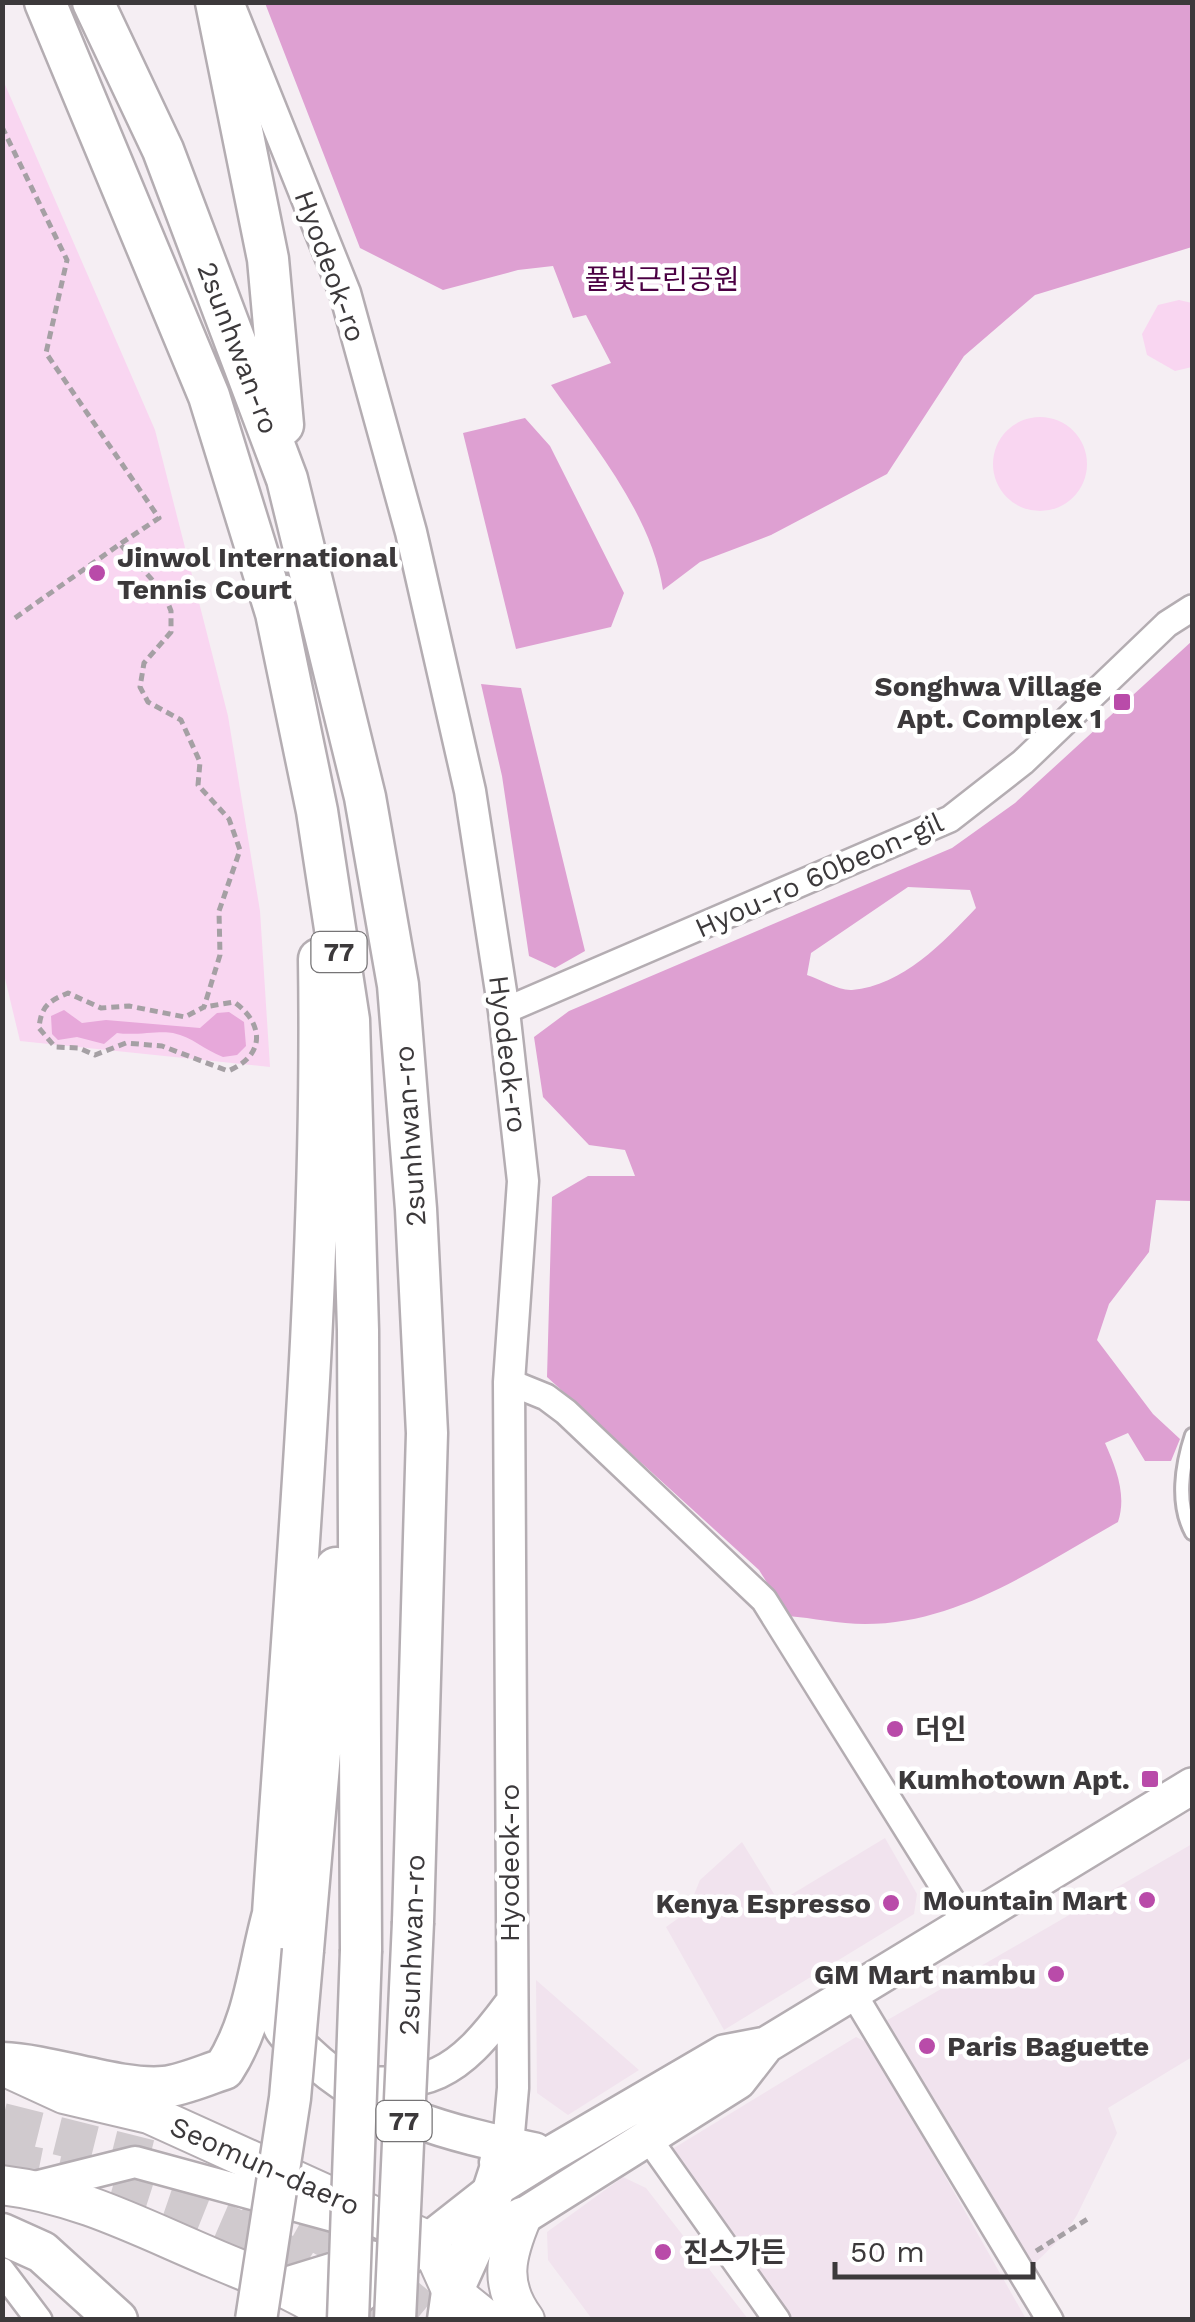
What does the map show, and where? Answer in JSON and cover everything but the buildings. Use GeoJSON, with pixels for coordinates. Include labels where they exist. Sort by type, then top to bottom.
{"type":"FeatureCollection","features":[{"type":"Feature","properties":{"kind":"highway","name":"2sunhwan-ro"},"geometry":{"type":"LineString","coordinates":[[44,2],[209,396],[276,613],[317,810],[350,1020],[358,1330],[361,1950],[337,2318]]}},
{"type":"Feature","properties":{"kind":"highway","name":"2sunhwan-ro"},"geometry":{"type":"LineString","coordinates":[[93,2],[163,150],[287,479],[365,797],[398,985],[416,1209],[427,1433],[414,1922],[395,2320]]}},
{"type":"Feature","properties":{"kind":"highway"},"geometry":{"type":"LineString","coordinates":[[216,2],[268,259],[287,479]]}},
{"type":"Feature","properties":{"kind":"highway"},"geometry":{"type":"LineString","coordinates":[[2,2064],[46,2065],[99,2080],[164,2087],[224,2069],[243,2040],[254,2010],[257,1972],[273,1914],[316,1308],[321,1151],[317,810]]}},
{"type":"Feature","properties":{"kind":"highway"},"geometry":{"type":"LineString","coordinates":[[256,2320],[290,2098],[358,1330]]}},
{"type":"Feature","properties":{"kind":"highway"},"geometry":{"type":"LineString","coordinates":[[450,2306],[499,2212],[508,2145]]}},
{"type":"Feature","properties":{"kind":"highway"},"geometry":{"type":"LineString","coordinates":[[2,2234],[42,2252],[116,2320]]}},
{"type":"Feature","properties":{"kind":"main road"},"geometry":{"type":"LineString","coordinates":[[281,2288],[430,2241],[499,2212],[648,2138],[738,2081],[766,2045],[1192,1786]]}},
{"type":"Feature","properties":{"kind":"main road"},"geometry":{"type":"LineString","coordinates":[[273,1914],[274,1998],[282,2029],[334,2078],[371,2103],[417,2123],[604,2162]]}},
{"type":"Feature","properties":{"kind":"main road"},"geometry":{"type":"LineString","coordinates":[[499,2212],[551,2154],[724,2052],[766,2045]]}},
{"type":"Feature","properties":{"kind":"main road","name":"Seomun-daero"},"geometry":{"type":"LineString","coordinates":[[2,2064],[64,2094],[150,2114],[430,2241]]}},
{"type":"Feature","properties":{"kind":"main road"},"geometry":{"type":"LineString","coordinates":[[17,2186],[109,2212],[281,2288],[337,2318],[430,2241]]}},
{"type":"Feature","properties":{"kind":"main road"},"geometry":{"type":"LineString","coordinates":[[499,2212],[507,2252],[505,2277],[514,2305],[525,2320]]}},
{"type":"Feature","properties":{"kind":"main road"},"geometry":{"type":"LineString","coordinates":[[430,2241],[450,2306],[487,2320]]}},
{"type":"Feature","properties":{"kind":"street","name":"Hyodeok-ro"},"geometry":{"type":"LineString","coordinates":[[228,2],[344,293],[406,514],[470,791],[504,1011],[523,1181],[509,1382],[509,2005],[513,2088],[508,2145]]}},
{"type":"Feature","properties":{"kind":"street","name":"Hyou-ro 60beon-gil"},"geometry":{"type":"LineString","coordinates":[[504,1011],[950,818],[1023,762],[1167,624],[1192,608]]}},
{"type":"Feature","properties":{"kind":"street"},"geometry":{"type":"LineString","coordinates":[[509,1382],[546,1397],[566,1412],[764,1600],[966,1925]]}},
{"type":"Feature","properties":{"kind":"street"},"geometry":{"type":"LineString","coordinates":[[853,1993],[1050,2320]]}},
{"type":"Feature","properties":{"kind":"street"},"geometry":{"type":"LineString","coordinates":[[334,2078],[388,2086],[447,2073],[476,2049],[509,2005]]}},
{"type":"Feature","properties":{"kind":"street"},"geometry":{"type":"LineString","coordinates":[[648,2138],[776,2320]]}},
{"type":"Feature","properties":{"kind":"street"},"geometry":{"type":"LineString","coordinates":[[17,2186],[134,2162],[430,2241],[508,2145]]}},
{"type":"Feature","properties":{"kind":"street"},"geometry":{"type":"LineString","coordinates":[[2,2271],[38,2320]]}},
{"type":"Feature","properties":{"kind":"lane"},"geometry":{"type":"LineString","coordinates":[[1192,1435],[1185,1458],[1183,1492],[1184,1519],[1192,1533]]}},
{"type":"Feature","properties":{"kind":"path"},"geometry":{"type":"LineString","coordinates":[[2,126],[66,260],[46,353],[159,518],[15,618]]}},
{"type":"Feature","properties":{"kind":"path"},"geometry":{"type":"LineString","coordinates":[[120,544],[164,593],[171,611],[171,632],[144,663],[140,687],[148,702],[181,720],[200,762],[198,786],[229,819],[240,850],[218,911],[220,955],[204,1008],[185,1017],[129,1006],[101,1008],[68,992],[50,1000],[41,1011],[39,1028],[55,1048],[79,1048],[95,1055],[126,1043],[162,1046],[228,1071],[242,1065],[256,1049],[259,1030],[249,1012],[234,1002],[204,1008]]}},
{"type":"Feature","properties":{"kind":"path"},"geometry":{"type":"LineString","coordinates":[[1015,2264],[1089,2218]]}},
{"type":"Feature","properties":{"kind":"shaded area","name":"Jinwol International Tennis Court"},"geometry":{"type":"Polygon","coordinates":[[[3,80],[155,430],[228,716],[260,911],[270,1067],[20,1041],[3,970],[3,80]]]}},
{"type":"Feature","properties":{"kind":"shaded area"},"geometry":{"type":"Polygon","coordinates":[[[1179,300],[1192,303],[1192,367],[1175,371],[1147,355],[1142,334],[1158,305],[1179,300]]]}},
{"type":"Feature","properties":{"kind":"shaded area"},"geometry":{"type":"Polygon","coordinates":[[[1040,417],[1058,421],[1073,431],[1083,446],[1087,464],[1083,482],[1073,497],[1058,507],[1040,511],[1022,507],[1007,497],[997,482],[993,464],[997,446],[1007,431],[1022,421],[1040,417]]]}},
{"type":"Feature","properties":{"kind":"shaded area"},"geometry":{"type":"Polygon","coordinates":[[[64,1010],[82,1023],[106,1020],[200,1028],[217,1013],[229,1012],[244,1022],[246,1046],[237,1055],[223,1057],[187,1037],[168,1032],[117,1033],[104,1044],[77,1037],[58,1040],[52,1034],[51,1016],[64,1010]]]}},
{"type":"Feature","properties":{"kind":"shaded area"},"geometry":{"type":"Polygon","coordinates":[[[885,1838],[917,1894],[914,1914],[724,2030],[666,1927],[687,1912],[700,1880],[742,1842],[779,1902],[885,1838]]]}},
{"type":"Feature","properties":{"kind":"shaded area"},"geometry":{"type":"Polygon","coordinates":[[[1192,1844],[1192,2057],[1108,2108],[1117,2133],[1065,2234],[1030,2268],[884,2022],[1192,1844]]]}},
{"type":"Feature","properties":{"kind":"shaded area"},"geometry":{"type":"Polygon","coordinates":[[[536,1980],[639,2070],[568,2115],[537,2093],[536,1980]]]}},
{"type":"Feature","properties":{"kind":"shaded area"},"geometry":{"type":"Polygon","coordinates":[[[856,2037],[870,2044],[1026,2319],[787,2319],[670,2157],[674,2148],[856,2037]]]}},
{"type":"Feature","properties":{"kind":"shaded area"},"geometry":{"type":"Polygon","coordinates":[[[623,2177],[646,2188],[748,2319],[592,2319],[548,2260],[547,2232],[623,2177]]]}},
{"type":"Feature","properties":{"kind":"green space","name":"풀빛근린공원"},"geometry":{"type":"Polygon","coordinates":[[[265,3],[1192,3],[1192,247],[1035,295],[964,356],[887,474],[771,535],[700,562],[663,590],[657,562],[634,508],[551,385],[611,363],[586,315],[573,318],[553,266],[518,270],[443,290],[360,248],[265,3]]]}},
{"type":"Feature","properties":{"kind":"green space"},"geometry":{"type":"Polygon","coordinates":[[[525,418],[550,446],[624,593],[611,627],[516,649],[463,433],[525,418]]]}},
{"type":"Feature","properties":{"kind":"green space"},"geometry":{"type":"Polygon","coordinates":[[[1192,641],[1192,1201],[1156,1200],[1149,1252],[1109,1304],[1097,1340],[1153,1414],[1180,1439],[1171,1461],[1145,1461],[1128,1433],[1105,1443],[1121,1492],[1118,1522],[997,1590],[933,1614],[900,1621],[855,1624],[788,1616],[759,1570],[547,1377],[552,1197],[588,1176],[635,1176],[625,1150],[589,1145],[543,1097],[534,1037],[569,1011],[952,848],[1015,803],[1192,641]],[[908,887],[811,953],[807,975],[847,990],[888,980],[936,948],[976,908],[970,890],[908,887]]]}},
{"type":"Feature","properties":{"kind":"green space"},"geometry":{"type":"Polygon","coordinates":[[[481,684],[521,688],[585,951],[555,968],[529,956],[502,776],[481,684]]]}},
{"type":"Feature","properties":{"kind":"tunnel"},"geometry":{"type":"LineString","coordinates":[[2,2122],[167,2163]]}},
{"type":"Feature","properties":{"kind":"tunnel"},"geometry":{"type":"LineString","coordinates":[[2,2160],[103,2182],[202,2214],[295,2259],[377,2320]]}},
{"type":"Feature","properties":{"kind":"tunnel"},"geometry":{"type":"LineString","coordinates":[[250,2196],[356,2255],[434,2320]]}},
{"type":"Feature","properties":{"kind":"place","name":"Jinwol International Tennis Court"},"geometry":{"type":"Point","coordinates":[97,573]}},
{"type":"Feature","properties":{"kind":"place","name":"Songhwa Village Apt. Complex 1"},"geometry":{"type":"Point","coordinates":[1122,702]}},
{"type":"Feature","properties":{"kind":"place","name":"더인"},"geometry":{"type":"Point","coordinates":[895,1729]}},
{"type":"Feature","properties":{"kind":"place","name":"Kumhotown Apt."},"geometry":{"type":"Point","coordinates":[1150,1779]}},
{"type":"Feature","properties":{"kind":"place","name":"Mountain Mart"},"geometry":{"type":"Point","coordinates":[1147,1900]}},
{"type":"Feature","properties":{"kind":"place","name":"Kenya Espresso"},"geometry":{"type":"Point","coordinates":[891,1903]}},
{"type":"Feature","properties":{"kind":"place","name":"GM Mart nambu"},"geometry":{"type":"Point","coordinates":[1056,1974]}},
{"type":"Feature","properties":{"kind":"place","name":"Paris Baguette"},"geometry":{"type":"Point","coordinates":[927,2046]}},
{"type":"Feature","properties":{"kind":"place","name":"진스가든"},"geometry":{"type":"Point","coordinates":[663,2252]}}]}
